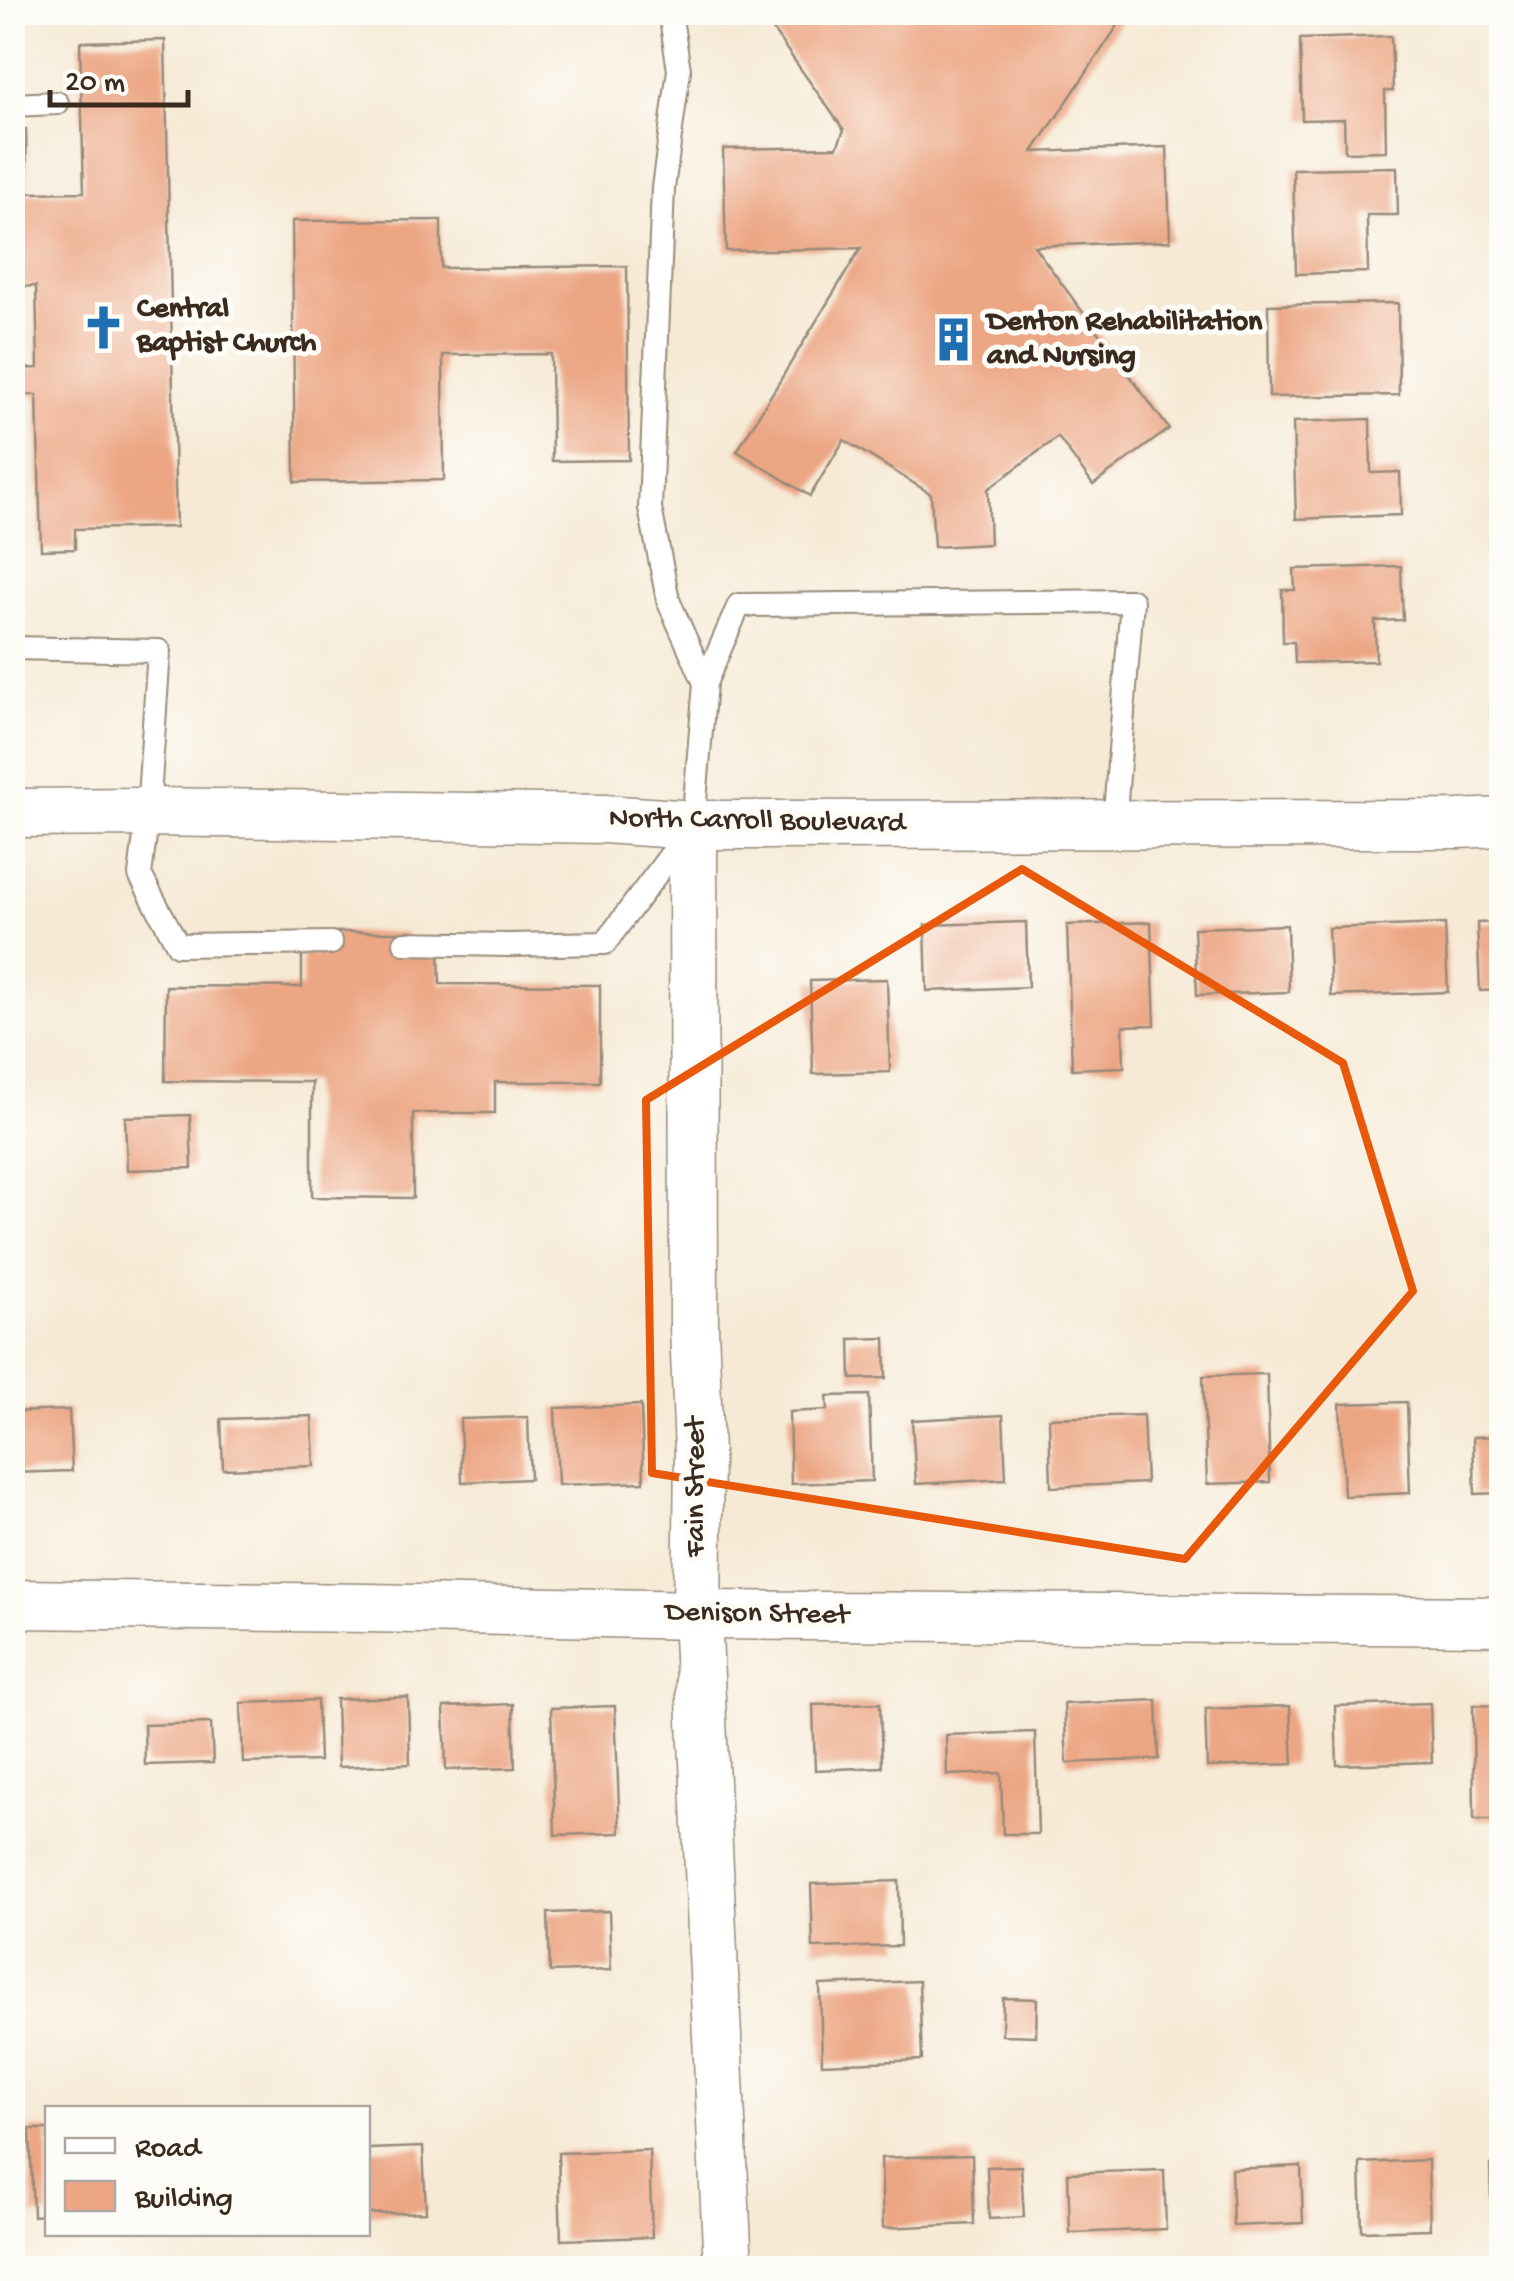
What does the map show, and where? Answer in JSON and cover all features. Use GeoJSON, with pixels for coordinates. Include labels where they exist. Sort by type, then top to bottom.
{"type":"FeatureCollection","features":[{"type":"Feature","properties":{"kind":"street","name":"North Carroll Boulevard"},"geometry":{"type":"LineString","coordinates":[[12,814],[148,812],[604,819],[692,824],[1502,822]]}},
{"type":"Feature","properties":{"kind":"street","name":"Fain Street"},"geometry":{"type":"LineString","coordinates":[[692,824],[694,1327],[699,1453],[697,1616],[728,2268]]}},
{"type":"Feature","properties":{"kind":"street","name":"Denison Street"},"geometry":{"type":"LineString","coordinates":[[12,1604],[697,1616],[1502,1621]]}},
{"type":"Feature","properties":{"kind":"lane"},"geometry":{"type":"LineString","coordinates":[[670,12],[678,70],[664,188],[650,508],[668,600],[705,683]]}},
{"type":"Feature","properties":{"kind":"lane"},"geometry":{"type":"LineString","coordinates":[[12,106],[58,103]]}},
{"type":"Feature","properties":{"kind":"lane"},"geometry":{"type":"LineString","coordinates":[[405,943],[605,943],[692,824],[705,683],[739,605],[1132,601],[1114,825]]}},
{"type":"Feature","properties":{"kind":"lane"},"geometry":{"type":"LineString","coordinates":[[12,648],[158,651],[140,875],[178,946],[331,943]]}},
{"type":"Feature","properties":{"kind":"highlighted area"},"geometry":{"type":"Polygon","coordinates":[[[1022,869],[1343,1063],[1413,1291],[1185,1559],[652,1473],[646,1100],[1022,869]]]}},
{"type":"Feature","properties":{"kind":"building","name":"Denton Rehabilitation and Nursing"},"geometry":{"type":"Polygon","coordinates":[[[760,12],[1127,12],[1033,152],[1167,147],[1170,241],[1034,246],[1169,429],[1093,485],[1058,437],[988,489],[990,544],[934,547],[931,494],[844,440],[810,496],[737,451],[861,248],[726,251],[723,149],[837,147],[844,130],[760,12]]]}},
{"type":"Feature","properties":{"kind":"building"},"geometry":{"type":"Polygon","coordinates":[[[1284,12],[1391,12],[1391,16],[1284,21],[1284,12]]]}},
{"type":"Feature","properties":{"kind":"building"},"geometry":{"type":"Polygon","coordinates":[[[1391,36],[1393,91],[1385,91],[1386,151],[1345,152],[1344,119],[1302,120],[1300,39],[1391,36]]]}},
{"type":"Feature","properties":{"kind":"building","name":"Central Baptist Church"},"geometry":{"type":"Polygon","coordinates":[[[165,40],[176,527],[75,529],[75,549],[41,550],[37,395],[12,395],[12,369],[38,368],[36,286],[12,287],[12,130],[26,129],[27,193],[84,192],[80,42],[165,40]]]}},
{"type":"Feature","properties":{"kind":"building"},"geometry":{"type":"Polygon","coordinates":[[[1397,167],[1398,215],[1367,215],[1368,272],[1296,274],[1293,169],[1397,167]]]}},
{"type":"Feature","properties":{"kind":"building"},"geometry":{"type":"Polygon","coordinates":[[[441,220],[441,268],[627,266],[629,460],[552,461],[551,354],[443,355],[444,480],[295,482],[292,221],[441,220]]]}},
{"type":"Feature","properties":{"kind":"building"},"geometry":{"type":"Polygon","coordinates":[[[1398,303],[1399,395],[1269,397],[1268,305],[1398,303]]]}},
{"type":"Feature","properties":{"kind":"building"},"geometry":{"type":"Polygon","coordinates":[[[1370,419],[1371,473],[1400,472],[1401,515],[1296,519],[1293,422],[1370,419]]]}},
{"type":"Feature","properties":{"kind":"building"},"geometry":{"type":"Polygon","coordinates":[[[1401,566],[1403,620],[1375,621],[1376,661],[1295,663],[1294,642],[1283,642],[1282,590],[1295,590],[1294,569],[1401,566]]]}},
{"type":"Feature","properties":{"kind":"building"},"geometry":{"type":"Polygon","coordinates":[[[1026,922],[1028,987],[927,991],[925,925],[1026,922]]]}},
{"type":"Feature","properties":{"kind":"building"},"geometry":{"type":"Polygon","coordinates":[[[1151,922],[1155,1025],[1123,1026],[1124,1067],[1072,1069],[1067,925],[1151,922]]]}},
{"type":"Feature","properties":{"kind":"building"},"geometry":{"type":"Polygon","coordinates":[[[1502,922],[1502,990],[1480,991],[1477,923],[1502,922]]]}},
{"type":"Feature","properties":{"kind":"building"},"geometry":{"type":"Polygon","coordinates":[[[1445,924],[1448,992],[1331,996],[1328,928],[1445,924]]]}},
{"type":"Feature","properties":{"kind":"building"},"geometry":{"type":"Polygon","coordinates":[[[1287,925],[1289,992],[1197,995],[1194,928],[1287,925]]]}},
{"type":"Feature","properties":{"kind":"building"},"geometry":{"type":"Polygon","coordinates":[[[331,932],[406,932],[405,954],[439,954],[440,984],[600,985],[600,1082],[495,1082],[495,1113],[413,1113],[413,1198],[312,1197],[312,1082],[165,1081],[166,986],[302,987],[302,954],[331,954],[331,932]]]}},
{"type":"Feature","properties":{"kind":"building"},"geometry":{"type":"Polygon","coordinates":[[[887,979],[890,1072],[813,1074],[810,981],[887,979]]]}},
{"type":"Feature","properties":{"kind":"building"},"geometry":{"type":"Polygon","coordinates":[[[190,1115],[192,1168],[127,1170],[125,1117],[190,1115]]]}},
{"type":"Feature","properties":{"kind":"building"},"geometry":{"type":"Polygon","coordinates":[[[885,1338],[886,1378],[851,1379],[850,1339],[885,1338]]]}},
{"type":"Feature","properties":{"kind":"building"},"geometry":{"type":"Polygon","coordinates":[[[1267,1374],[1270,1482],[1207,1484],[1203,1376],[1267,1374]]]}},
{"type":"Feature","properties":{"kind":"building"},"geometry":{"type":"Polygon","coordinates":[[[869,1395],[872,1481],[791,1484],[789,1412],[828,1410],[827,1396],[869,1395]]]}},
{"type":"Feature","properties":{"kind":"building"},"geometry":{"type":"Polygon","coordinates":[[[1407,1402],[1410,1493],[1344,1496],[1340,1404],[1407,1402]]]}},
{"type":"Feature","properties":{"kind":"building"},"geometry":{"type":"Polygon","coordinates":[[[641,1405],[644,1482],[558,1485],[555,1408],[641,1405]]]}},
{"type":"Feature","properties":{"kind":"building"},"geometry":{"type":"Polygon","coordinates":[[[69,1410],[72,1471],[12,1473],[12,1412],[69,1410]]]}},
{"type":"Feature","properties":{"kind":"building"},"geometry":{"type":"Polygon","coordinates":[[[1003,1415],[1006,1479],[916,1484],[912,1420],[1003,1415]]]}},
{"type":"Feature","properties":{"kind":"building"},"geometry":{"type":"Polygon","coordinates":[[[1143,1415],[1146,1483],[1051,1487],[1049,1418],[1143,1415]]]}},
{"type":"Feature","properties":{"kind":"building"},"geometry":{"type":"Polygon","coordinates":[[[312,1416],[314,1466],[223,1469],[221,1419],[312,1416]]]}},
{"type":"Feature","properties":{"kind":"building"},"geometry":{"type":"Polygon","coordinates":[[[528,1417],[530,1479],[462,1482],[460,1419],[528,1417]]]}},
{"type":"Feature","properties":{"kind":"building"},"geometry":{"type":"Polygon","coordinates":[[[1502,1436],[1502,1493],[1475,1494],[1473,1437],[1502,1436]]]}},
{"type":"Feature","properties":{"kind":"building"},"geometry":{"type":"Polygon","coordinates":[[[408,1697],[410,1764],[338,1767],[336,1699],[408,1697]]]}},
{"type":"Feature","properties":{"kind":"building"},"geometry":{"type":"Polygon","coordinates":[[[317,1700],[319,1761],[243,1763],[241,1703],[317,1700]]]}},
{"type":"Feature","properties":{"kind":"building"},"geometry":{"type":"Polygon","coordinates":[[[1157,1700],[1159,1759],[1067,1763],[1064,1704],[1157,1700]]]}},
{"type":"Feature","properties":{"kind":"building"},"geometry":{"type":"Polygon","coordinates":[[[880,1703],[882,1767],[815,1770],[813,1705],[880,1703]]]}},
{"type":"Feature","properties":{"kind":"building"},"geometry":{"type":"Polygon","coordinates":[[[1430,1703],[1432,1762],[1337,1765],[1335,1706],[1430,1703]]]}},
{"type":"Feature","properties":{"kind":"building"},"geometry":{"type":"Polygon","coordinates":[[[513,1704],[515,1768],[446,1770],[444,1707],[513,1704]]]}},
{"type":"Feature","properties":{"kind":"building"},"geometry":{"type":"Polygon","coordinates":[[[1473,1705],[1502,1706],[1502,1820],[1474,1820],[1473,1705]]]}},
{"type":"Feature","properties":{"kind":"building"},"geometry":{"type":"Polygon","coordinates":[[[615,1706],[620,1833],[555,1835],[551,1708],[615,1706]]]}},
{"type":"Feature","properties":{"kind":"building"},"geometry":{"type":"Polygon","coordinates":[[[1290,1706],[1293,1764],[1207,1767],[1205,1709],[1290,1706]]]}},
{"type":"Feature","properties":{"kind":"building"},"geometry":{"type":"Polygon","coordinates":[[[211,1723],[213,1763],[145,1765],[144,1725],[211,1723]]]}},
{"type":"Feature","properties":{"kind":"building"},"geometry":{"type":"Polygon","coordinates":[[[1035,1732],[1038,1834],[1003,1834],[1001,1773],[947,1775],[946,1735],[1035,1732]]]}},
{"type":"Feature","properties":{"kind":"building"},"geometry":{"type":"Polygon","coordinates":[[[899,1881],[900,1946],[813,1948],[811,1884],[899,1881]]]}},
{"type":"Feature","properties":{"kind":"building"},"geometry":{"type":"Polygon","coordinates":[[[609,1911],[611,1970],[550,1972],[548,1913],[609,1911]]]}},
{"type":"Feature","properties":{"kind":"building"},"geometry":{"type":"Polygon","coordinates":[[[919,1981],[922,2060],[822,2064],[820,1985],[919,1981]]]}},
{"type":"Feature","properties":{"kind":"building"},"geometry":{"type":"Polygon","coordinates":[[[1003,1998],[1037,1999],[1036,2036],[1002,2035],[1003,1998]]]}},
{"type":"Feature","properties":{"kind":"building"},"geometry":{"type":"Polygon","coordinates":[[[30,2129],[45,2129],[45,2215],[33,2216],[30,2129]]]}},
{"type":"Feature","properties":{"kind":"building"},"geometry":{"type":"Polygon","coordinates":[[[423,2147],[426,2212],[370,2214],[370,2149],[423,2147]]]}},
{"type":"Feature","properties":{"kind":"building"},"geometry":{"type":"Polygon","coordinates":[[[649,2150],[652,2237],[561,2240],[558,2153],[649,2150]]]}},
{"type":"Feature","properties":{"kind":"building"},"geometry":{"type":"Polygon","coordinates":[[[972,2155],[974,2224],[883,2228],[881,2158],[972,2155]]]}},
{"type":"Feature","properties":{"kind":"building"},"geometry":{"type":"Polygon","coordinates":[[[1428,2160],[1430,2229],[1362,2231],[1360,2163],[1428,2160]]]}},
{"type":"Feature","properties":{"kind":"building"},"geometry":{"type":"Polygon","coordinates":[[[1502,2164],[1502,2230],[1492,2230],[1490,2165],[1502,2164]]]}},
{"type":"Feature","properties":{"kind":"building"},"geometry":{"type":"Polygon","coordinates":[[[1021,2166],[1024,2217],[989,2219],[987,2167],[1021,2166]]]}},
{"type":"Feature","properties":{"kind":"building"},"geometry":{"type":"Polygon","coordinates":[[[1301,2166],[1303,2223],[1233,2226],[1231,2169],[1301,2166]]]}},
{"type":"Feature","properties":{"kind":"building"},"geometry":{"type":"Polygon","coordinates":[[[1164,2170],[1166,2229],[1070,2233],[1068,2173],[1164,2170]]]}},
{"type":"Feature","properties":{"kind":"place","name":"Central Baptist Church"},"geometry":{"type":"Point","coordinates":[104,327]}},
{"type":"Feature","properties":{"kind":"place","name":"Denton Rehabilitation and Nursing"},"geometry":{"type":"Point","coordinates":[954,340]}}]}
